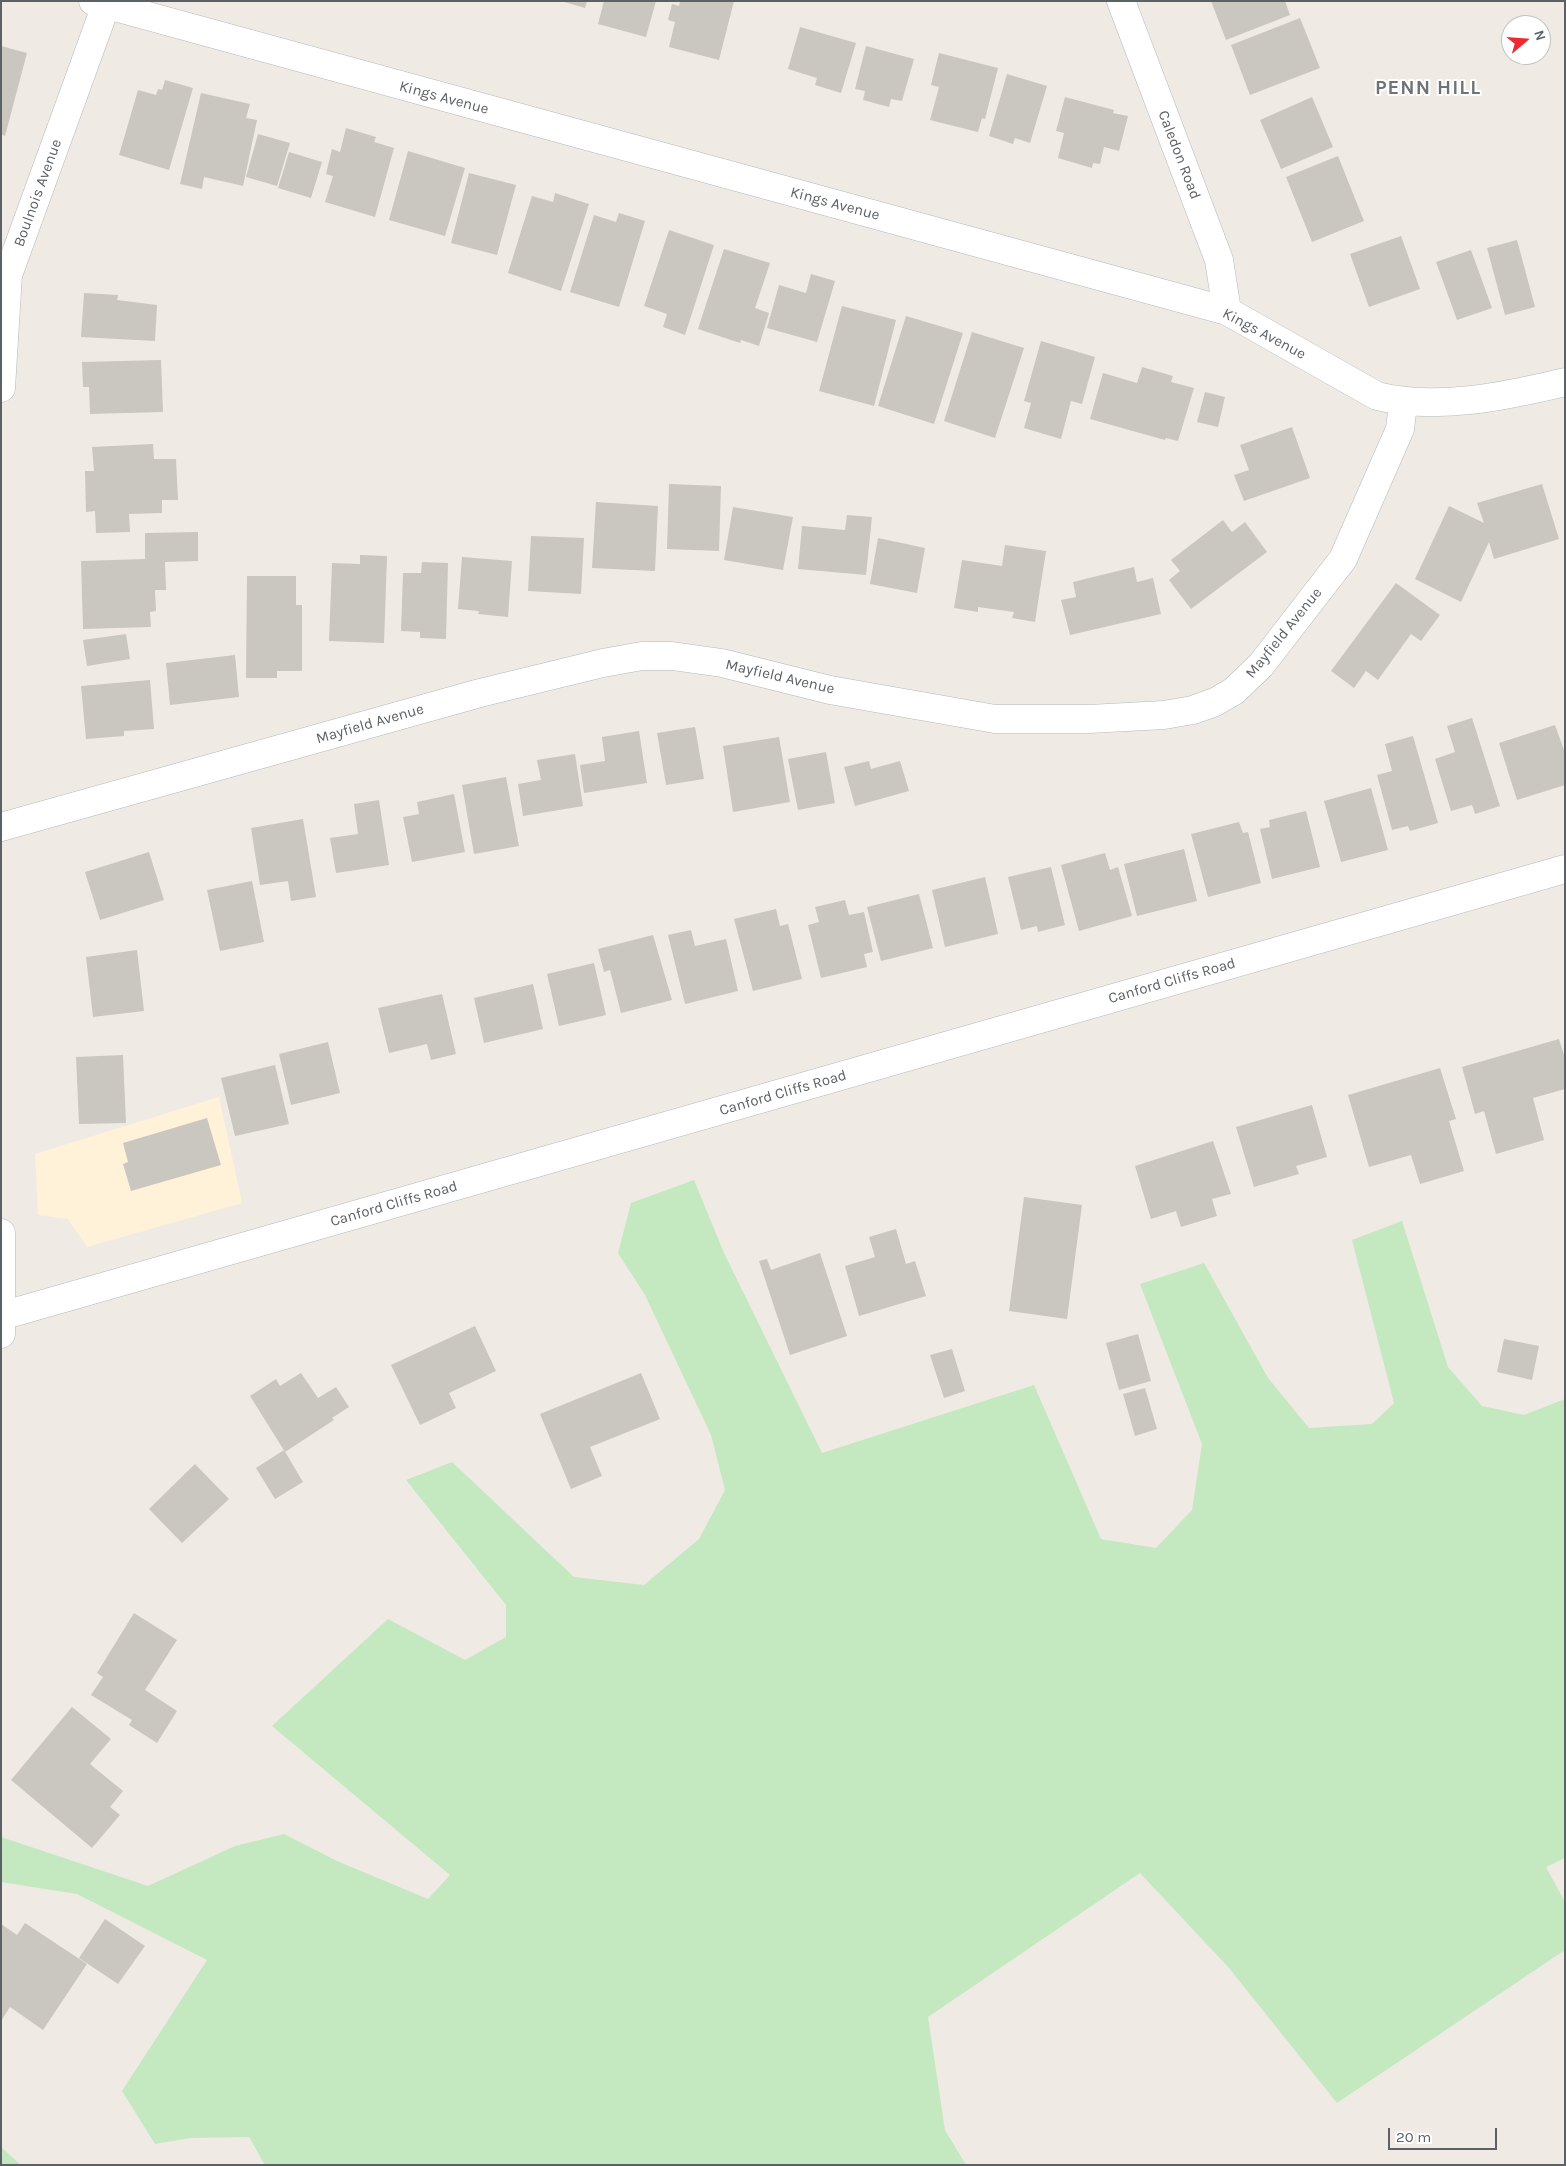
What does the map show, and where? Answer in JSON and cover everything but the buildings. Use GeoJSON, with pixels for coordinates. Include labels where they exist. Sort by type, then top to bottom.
{"type":"FeatureCollection","features":[{"type":"Feature","properties":{"kind":"street","name":"Caledon Road"},"geometry":{"type":"LineString","coordinates":[[1121,1],[1219,260],[1227,312]]}},
{"type":"Feature","properties":{"kind":"street","name":"Kings Avenue"},"geometry":{"type":"LineString","coordinates":[[99,3],[1227,312],[1377,396],[1403,403],[1502,397],[1565,382]]}},
{"type":"Feature","properties":{"kind":"street","name":"Boulnois Avenue"},"geometry":{"type":"LineString","coordinates":[[1,388],[5,276],[99,3]]}},
{"type":"Feature","properties":{"kind":"street","name":"Mayfield Avenue"},"geometry":{"type":"LineString","coordinates":[[1,827],[480,693],[603,663],[642,656],[672,656],[722,663],[830,690],[995,719],[1098,718],[1164,715],[1193,710],[1215,702],[1234,691],[1261,665],[1343,559],[1400,429],[1403,403]]}},
{"type":"Feature","properties":{"kind":"street","name":"Canford Cliffs Road"},"geometry":{"type":"LineString","coordinates":[[2,1322],[1565,869]]}},
{"type":"Feature","properties":{"kind":"street"},"geometry":{"type":"LineString","coordinates":[[1,1232],[2,1322]]}},
{"type":"Feature","properties":{"kind":"shaded area"},"geometry":{"type":"Polygon","coordinates":[[[219,1097],[242,1203],[87,1247],[68,1219],[38,1215],[35,1154],[219,1097]]]}},
{"type":"Feature","properties":{"kind":"green space"},"geometry":{"type":"Polygon","coordinates":[[[694,1180],[724,1253],[822,1453],[1034,1385],[1101,1539],[1156,1548],[1192,1510],[1202,1444],[1140,1284],[1204,1263],[1268,1378],[1309,1428],[1372,1424],[1394,1403],[1352,1240],[1402,1221],[1448,1367],[1482,1406],[1524,1415],[1565,1399],[1565,1858],[1546,1867],[1565,1902],[1565,1950],[1337,2103],[1229,1968],[1140,1873],[928,2017],[945,2130],[966,2165],[265,2165],[249,2137],[191,2138],[155,2144],[122,2091],[207,1960],[77,1894],[1,1882],[1,1837],[148,1886],[235,1846],[284,1834],[337,1861],[428,1899],[450,1875],[272,1726],[388,1619],[465,1660],[506,1637],[506,1605],[406,1480],[452,1462],[574,1577],[644,1585],[699,1539],[725,1490],[711,1435],[645,1295],[618,1253],[631,1203],[694,1180]]]}},
{"type":"Feature","properties":{"kind":"green space"},"geometry":{"type":"Polygon","coordinates":[[[1,2147],[21,2165],[1,2165],[1,2147]]]}},
{"type":"Feature","properties":{"kind":"district","name":"PENN HILL"},"geometry":{"type":"Point","coordinates":[1428,88]}}]}
